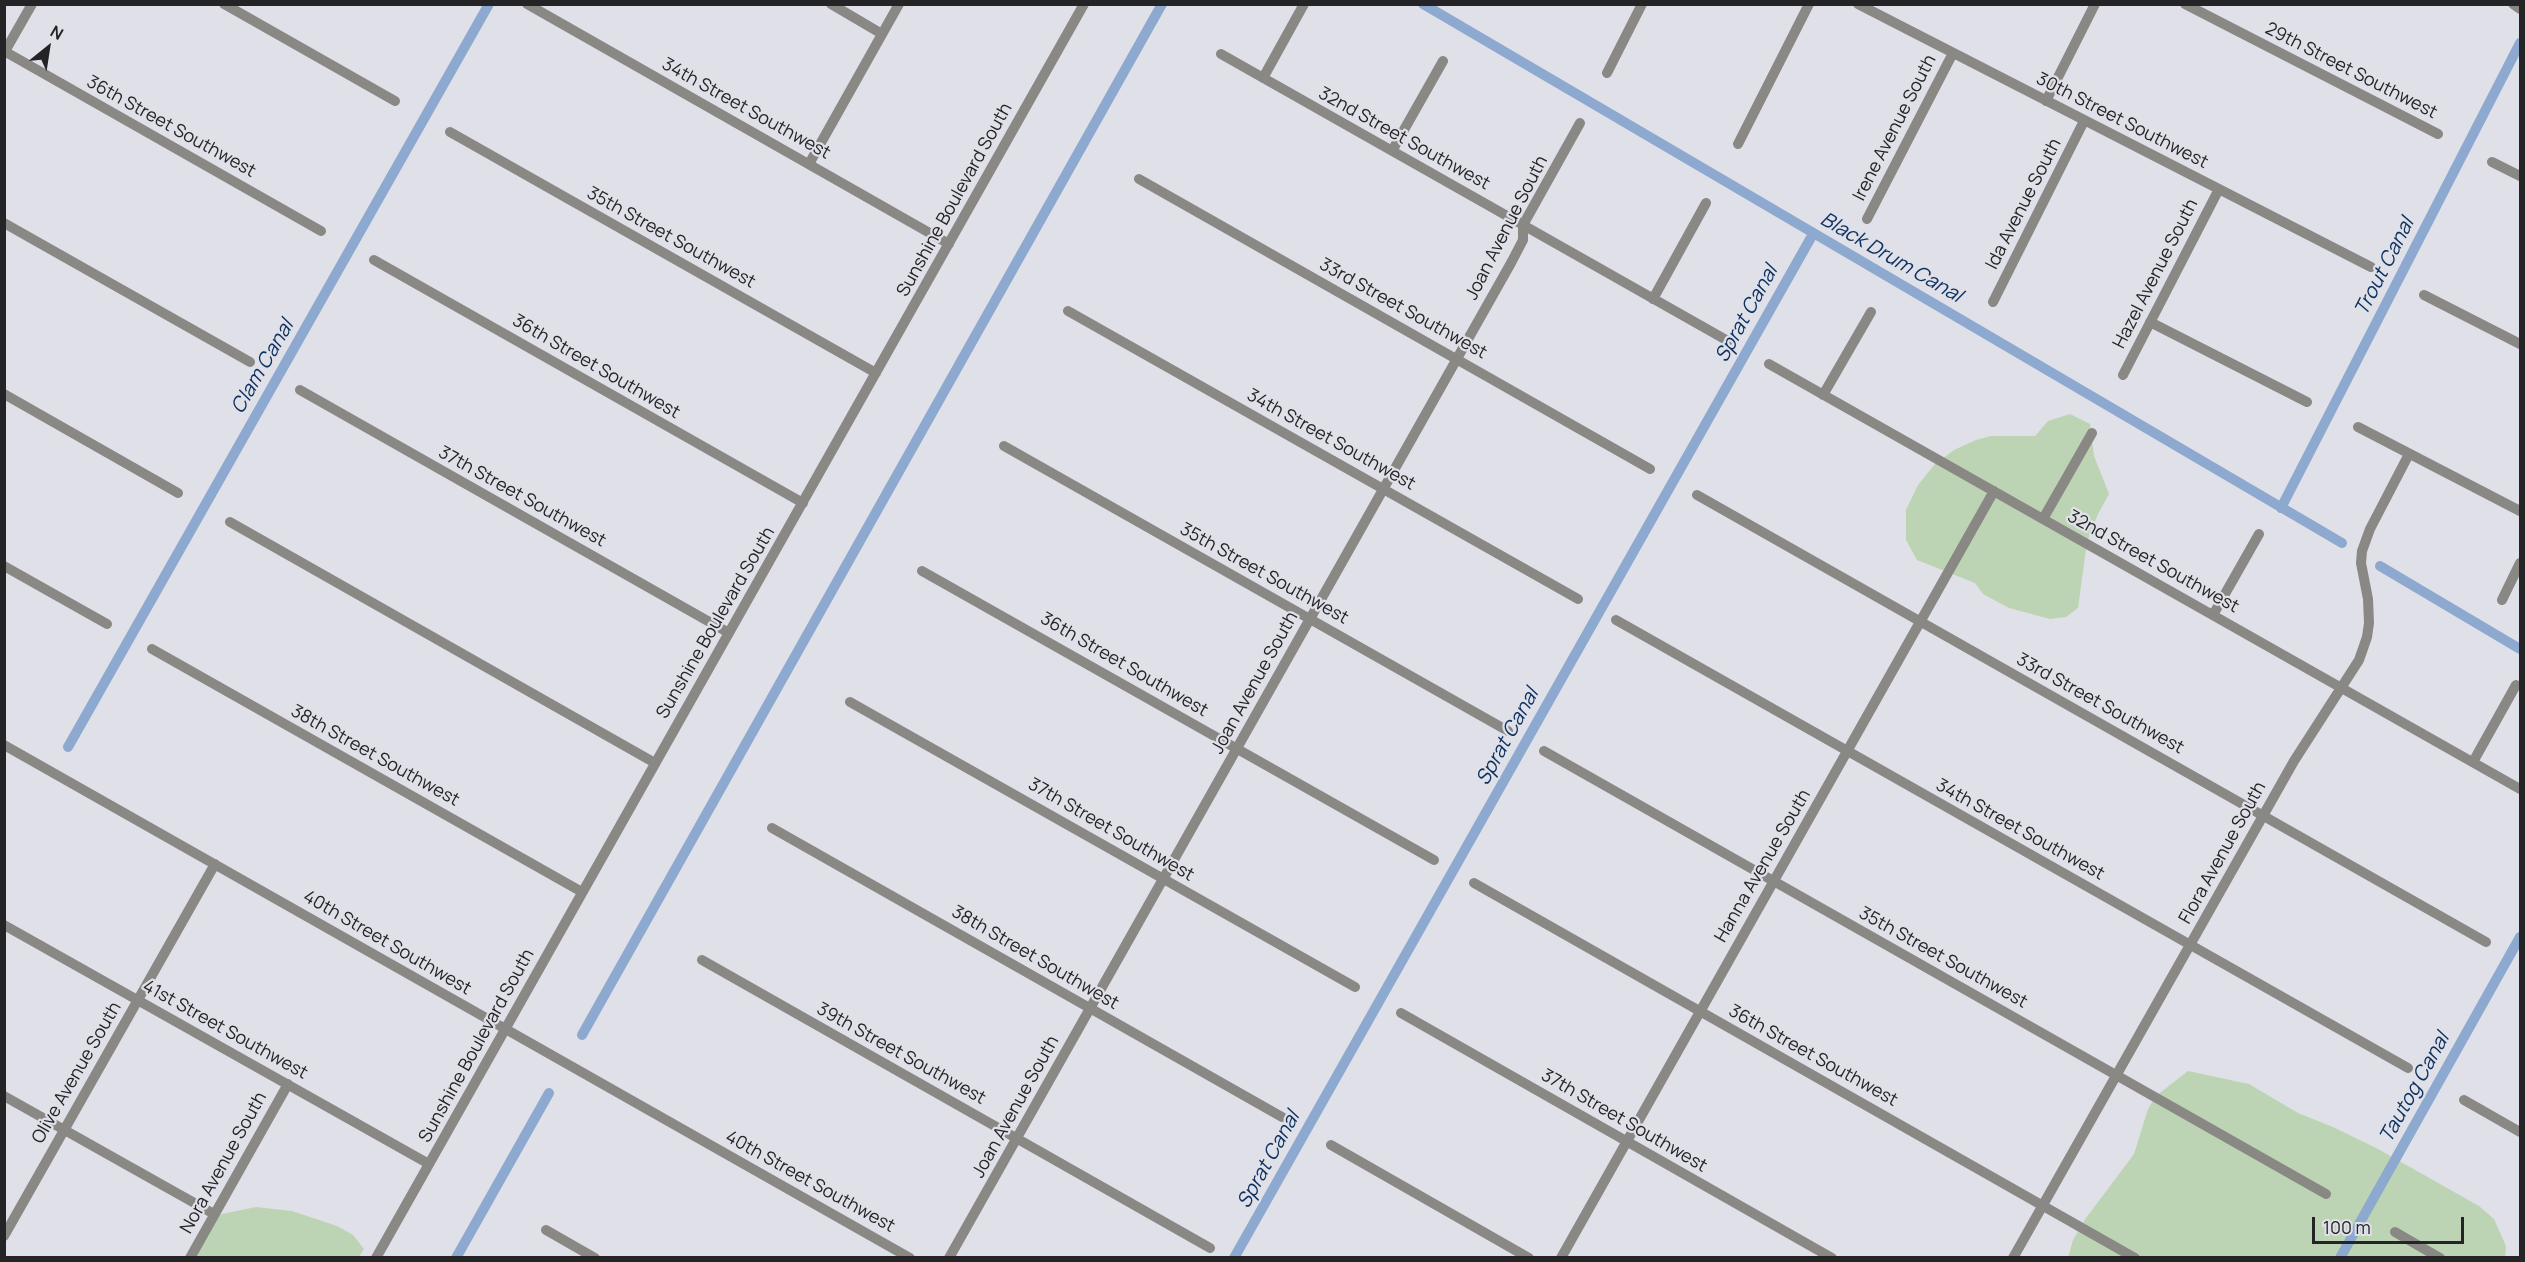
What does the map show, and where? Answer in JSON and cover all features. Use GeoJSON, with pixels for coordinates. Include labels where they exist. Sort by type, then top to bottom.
{"type":"FeatureCollection","features":[{"type":"Feature","properties":{"kind":"street"},"geometry":{"type":"LineString","coordinates":[[5,52],[32,4]]}},
{"type":"Feature","properties":{"kind":"street"},"geometry":{"type":"LineString","coordinates":[[224,4],[395,101]]}},
{"type":"Feature","properties":{"kind":"street","name":"34th Street Southwest"},"geometry":{"type":"LineString","coordinates":[[527,4],[949,244]]}},
{"type":"Feature","properties":{"kind":"street"},"geometry":{"type":"LineString","coordinates":[[831,4],[882,34]]}},
{"type":"Feature","properties":{"kind":"street"},"geometry":{"type":"LineString","coordinates":[[809,164],[899,4]]}},
{"type":"Feature","properties":{"kind":"street","name":"Sunshine Boulevard South"},"geometry":{"type":"LineString","coordinates":[[376,1257],[1084,4]]}},
{"type":"Feature","properties":{"kind":"street"},"geometry":{"type":"LineString","coordinates":[[1263,78],[1304,4]]}},
{"type":"Feature","properties":{"kind":"street"},"geometry":{"type":"LineString","coordinates":[[1607,73],[1642,4]]}},
{"type":"Feature","properties":{"kind":"street"},"geometry":{"type":"LineString","coordinates":[[1738,144],[1809,4]]}},
{"type":"Feature","properties":{"kind":"street","name":"30th Street Southwest"},"geometry":{"type":"LineString","coordinates":[[1858,4],[2372,267]]}},
{"type":"Feature","properties":{"kind":"street"},"geometry":{"type":"LineString","coordinates":[[2046,101],[2095,4]]}},
{"type":"Feature","properties":{"kind":"street","name":"29th Street Southwest"},"geometry":{"type":"LineString","coordinates":[[2185,4],[2438,134]]}},
{"type":"Feature","properties":{"kind":"street"},"geometry":{"type":"LineString","coordinates":[[2513,4],[2520,9]]}},
{"type":"Feature","properties":{"kind":"street","name":"36th Street Southwest"},"geometry":{"type":"LineString","coordinates":[[5,52],[321,231]]}},
{"type":"Feature","properties":{"kind":"street","name":"Irene Avenue South"},"geometry":{"type":"LineString","coordinates":[[1868,219],[1953,53]]}},
{"type":"Feature","properties":{"kind":"street","name":"32nd Street Southwest"},"geometry":{"type":"LineString","coordinates":[[1221,54],[1728,341]]}},
{"type":"Feature","properties":{"kind":"street"},"geometry":{"type":"LineString","coordinates":[[1392,151],[1443,61]]}},
{"type":"Feature","properties":{"kind":"street","name":"Ida Avenue South"},"geometry":{"type":"LineString","coordinates":[[1993,302],[2084,121]]}},
{"type":"Feature","properties":{"kind":"street","name":"Joan Avenue South"},"geometry":{"type":"LineString","coordinates":[[949,1257],[1523,240],[1523,225],[1580,123]]}},
{"type":"Feature","properties":{"kind":"street","name":"35th Street Southwest"},"geometry":{"type":"LineString","coordinates":[[450,132],[876,373]]}},
{"type":"Feature","properties":{"kind":"street"},"geometry":{"type":"LineString","coordinates":[[2492,162],[2520,176]]}},
{"type":"Feature","properties":{"kind":"street","name":"33rd Street Southwest"},"geometry":{"type":"LineString","coordinates":[[1139,179],[1650,469]]}},
{"type":"Feature","properties":{"kind":"street","name":"Hazel Avenue South"},"geometry":{"type":"LineString","coordinates":[[2123,375],[2219,189]]}},
{"type":"Feature","properties":{"kind":"street"},"geometry":{"type":"LineString","coordinates":[[1653,298],[1706,203]]}},
{"type":"Feature","properties":{"kind":"street"},"geometry":{"type":"LineString","coordinates":[[4,223],[250,362]]}},
{"type":"Feature","properties":{"kind":"street","name":"36th Street Southwest"},"geometry":{"type":"LineString","coordinates":[[374,260],[803,503]]}},
{"type":"Feature","properties":{"kind":"street"},"geometry":{"type":"LineString","coordinates":[[2424,295],[2520,344]]}},
{"type":"Feature","properties":{"kind":"street","name":"34th Street Southwest"},"geometry":{"type":"LineString","coordinates":[[1068,311],[1578,599]]}},
{"type":"Feature","properties":{"kind":"street"},"geometry":{"type":"LineString","coordinates":[[1823,395],[1871,312]]}},
{"type":"Feature","properties":{"kind":"street"},"geometry":{"type":"LineString","coordinates":[[2150,321],[2307,402]]}},
{"type":"Feature","properties":{"kind":"street","name":"32nd Street Southwest"},"geometry":{"type":"LineString","coordinates":[[1769,364],[2520,789]]}},
{"type":"Feature","properties":{"kind":"street","name":"37th Street Southwest"},"geometry":{"type":"LineString","coordinates":[[300,390],[729,633]]}},
{"type":"Feature","properties":{"kind":"street"},"geometry":{"type":"LineString","coordinates":[[4,394],[178,493]]}},
{"type":"Feature","properties":{"kind":"street"},"geometry":{"type":"LineString","coordinates":[[2358,427],[2520,512]]}},
{"type":"Feature","properties":{"kind":"street"},"geometry":{"type":"LineString","coordinates":[[2043,519],[2092,433]]}},
{"type":"Feature","properties":{"kind":"street","name":"35th Street Southwest"},"geometry":{"type":"LineString","coordinates":[[1004,446],[1508,731]]}},
{"type":"Feature","properties":{"kind":"street","name":"Flora Avenue South"},"geometry":{"type":"LineString","coordinates":[[2013,1257],[2263,815],[2321,716],[2359,660],[2367,637],[2369,611],[2361,563],[2365,541],[2409,454]]}},
{"type":"Feature","properties":{"kind":"street","name":"Hanna Avenue South"},"geometry":{"type":"LineString","coordinates":[[1561,1257],[1994,491]]}},
{"type":"Feature","properties":{"kind":"street","name":"33rd Street Southwest"},"geometry":{"type":"LineString","coordinates":[[1697,495],[2486,942]]}},
{"type":"Feature","properties":{"kind":"street"},"geometry":{"type":"LineString","coordinates":[[230,522],[656,763]]}},
{"type":"Feature","properties":{"kind":"street"},"geometry":{"type":"LineString","coordinates":[[2213,615],[2259,534]]}},
{"type":"Feature","properties":{"kind":"street"},"geometry":{"type":"LineString","coordinates":[[2502,600],[2520,563]]}},
{"type":"Feature","properties":{"kind":"street"},"geometry":{"type":"LineString","coordinates":[[4,566],[107,624]]}},
{"type":"Feature","properties":{"kind":"street","name":"36th Street Southwest"},"geometry":{"type":"LineString","coordinates":[[922,571],[1434,860]]}},
{"type":"Feature","properties":{"kind":"street","name":"34th Street Southwest"},"geometry":{"type":"LineString","coordinates":[[1616,620],[2408,1068]]}},
{"type":"Feature","properties":{"kind":"street","name":"38th Street Southwest"},"geometry":{"type":"LineString","coordinates":[[152,649],[582,892]]}},
{"type":"Feature","properties":{"kind":"street"},"geometry":{"type":"LineString","coordinates":[[2473,762],[2516,685]]}},
{"type":"Feature","properties":{"kind":"street","name":"37th Street Southwest"},"geometry":{"type":"LineString","coordinates":[[850,702],[1355,987]]}},
{"type":"Feature","properties":{"kind":"street","name":"40th Street Southwest"},"geometry":{"type":"LineString","coordinates":[[4,745],[910,1257]]}},
{"type":"Feature","properties":{"kind":"street","name":"35th Street Southwest"},"geometry":{"type":"LineString","coordinates":[[1544,751],[2326,1194]]}},
{"type":"Feature","properties":{"kind":"street","name":"38th Street Southwest"},"geometry":{"type":"LineString","coordinates":[[772,828],[1282,1117]]}},
{"type":"Feature","properties":{"kind":"street","name":"Olive Avenue South"},"geometry":{"type":"LineString","coordinates":[[4,1236],[214,864]]}},
{"type":"Feature","properties":{"kind":"street","name":"36th Street Southwest"},"geometry":{"type":"LineString","coordinates":[[1474,883],[2135,1257]]}},
{"type":"Feature","properties":{"kind":"street","name":"41st Street Southwest"},"geometry":{"type":"LineString","coordinates":[[4,925],[429,1164]]}},
{"type":"Feature","properties":{"kind":"street","name":"39th Street Southwest"},"geometry":{"type":"LineString","coordinates":[[702,960],[1210,1248]]}},
{"type":"Feature","properties":{"kind":"street","name":"37th Street Southwest"},"geometry":{"type":"LineString","coordinates":[[1401,1013],[1832,1257]]}},
{"type":"Feature","properties":{"kind":"street","name":"Nora Avenue South"},"geometry":{"type":"LineString","coordinates":[[190,1257],[288,1084]]}},
{"type":"Feature","properties":{"kind":"street"},"geometry":{"type":"LineString","coordinates":[[4,1096],[214,1214]]}},
{"type":"Feature","properties":{"kind":"street"},"geometry":{"type":"LineString","coordinates":[[2464,1100],[2520,1132]]}},
{"type":"Feature","properties":{"kind":"street"},"geometry":{"type":"LineString","coordinates":[[1331,1145],[1528,1257]]}},
{"type":"Feature","properties":{"kind":"street"},"geometry":{"type":"LineString","coordinates":[[546,1230],[594,1257]]}},
{"type":"Feature","properties":{"kind":"street"},"geometry":{"type":"LineString","coordinates":[[2395,1232],[2440,1257]]}},
{"type":"Feature","properties":{"kind":"green space"},"geometry":{"type":"Polygon","coordinates":[[[2070,414],[2090,424],[2094,456],[2109,494],[2087,542],[2078,608],[2066,617],[2050,619],[2009,608],[1983,594],[1975,583],[1917,560],[1906,540],[1906,510],[1918,485],[1935,464],[1954,450],[1976,440],[1991,436],[2035,436],[2048,421],[2070,414]]]}},
{"type":"Feature","properties":{"kind":"green space"},"geometry":{"type":"Polygon","coordinates":[[[2188,1071],[2249,1084],[2298,1113],[2378,1149],[2479,1206],[2494,1219],[2506,1246],[2505,1258],[2068,1258],[2073,1240],[2086,1218],[2134,1154],[2148,1109],[2156,1096],[2188,1071]]]}},
{"type":"Feature","properties":{"kind":"green space"},"geometry":{"type":"Polygon","coordinates":[[[256,1207],[292,1211],[337,1226],[353,1235],[364,1249],[359,1257],[194,1258],[217,1215],[256,1207]]]}},
{"type":"Feature","properties":{"kind":"waterway","name":"Clam Canal"},"geometry":{"type":"LineString","coordinates":[[68,747],[489,4]]}},
{"type":"Feature","properties":{"kind":"waterway"},"geometry":{"type":"LineString","coordinates":[[582,1035],[1162,4]]}},
{"type":"Feature","properties":{"kind":"waterway","name":"Black Drum Canal"},"geometry":{"type":"LineString","coordinates":[[1423,4],[2342,543]]}},
{"type":"Feature","properties":{"kind":"waterway","name":"Trout Canal"},"geometry":{"type":"LineString","coordinates":[[2281,508],[2520,43]]}},
{"type":"Feature","properties":{"kind":"waterway","name":"Sprat Canal"},"geometry":{"type":"LineString","coordinates":[[1234,1258],[1813,234]]}},
{"type":"Feature","properties":{"kind":"waterway","name":"Black Drum Canal"},"geometry":{"type":"LineString","coordinates":[[2380,566],[2520,649]]}},
{"type":"Feature","properties":{"kind":"waterway","name":"Tautog Canal"},"geometry":{"type":"LineString","coordinates":[[2340,1258],[2520,937]]}},
{"type":"Feature","properties":{"kind":"waterway"},"geometry":{"type":"LineString","coordinates":[[456,1258],[549,1093]]}}]}
